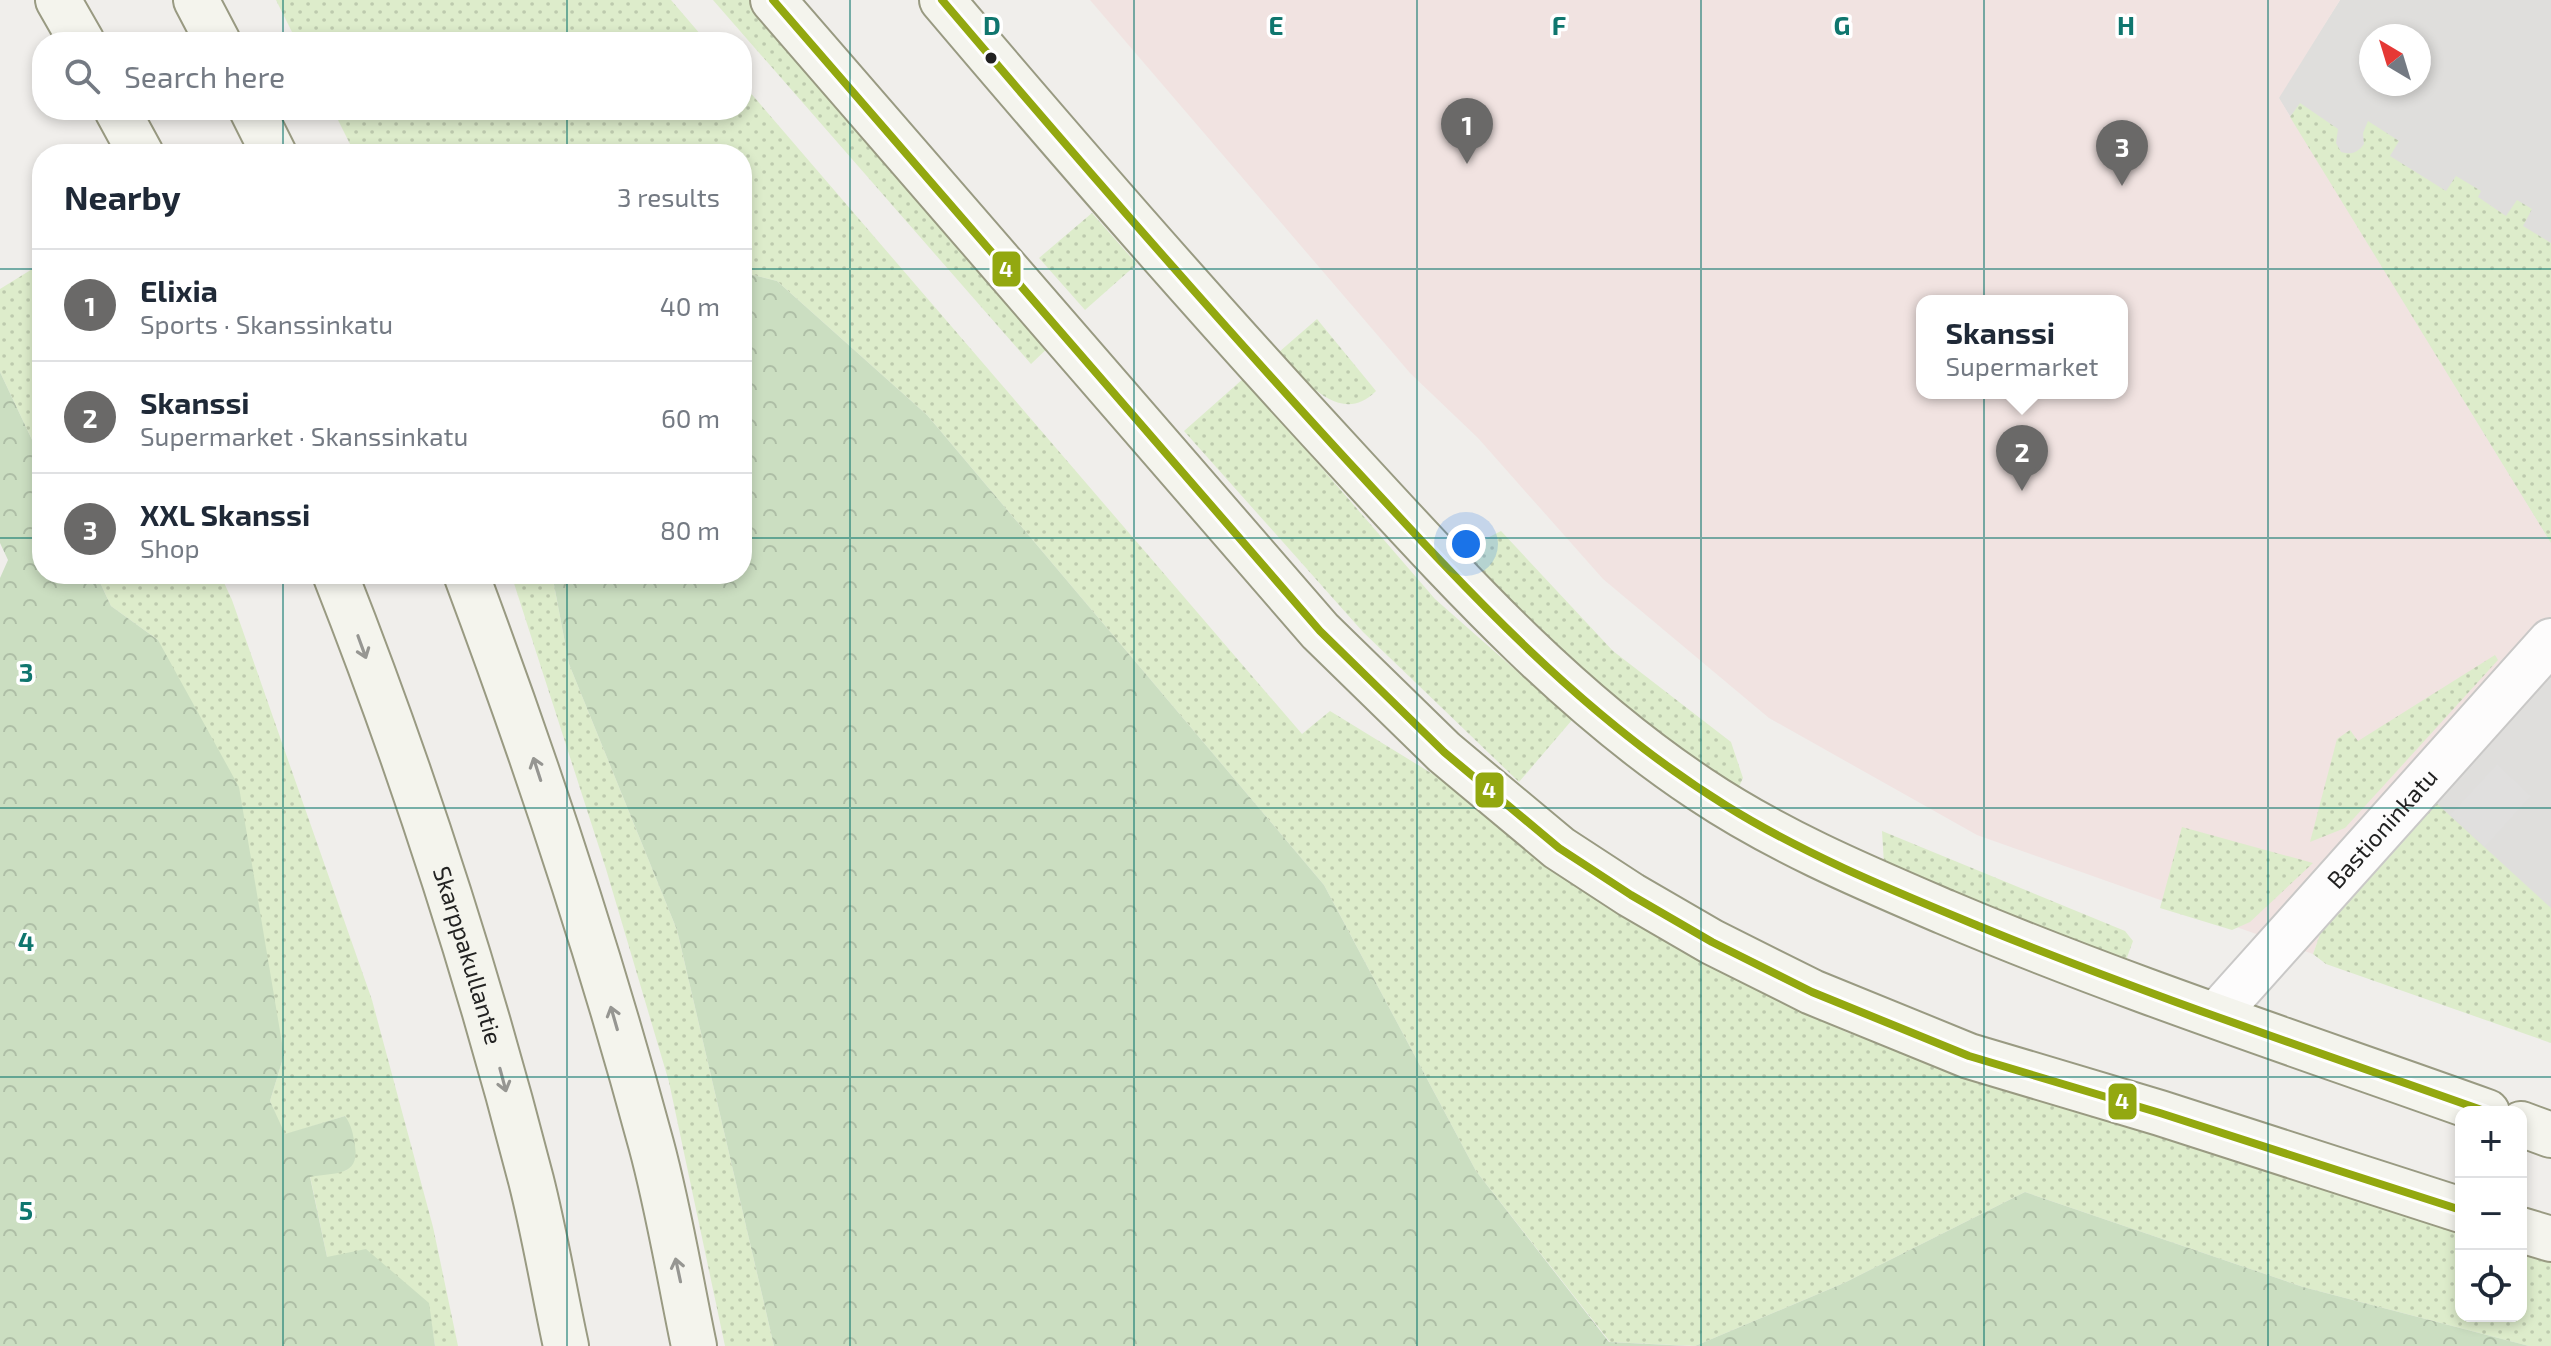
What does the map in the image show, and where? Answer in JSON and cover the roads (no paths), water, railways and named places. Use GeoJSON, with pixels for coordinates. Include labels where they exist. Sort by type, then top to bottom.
{"type":"FeatureCollection","features":[{"type":"Feature","properties":{"kind":"street"},"geometry":{"type":"LineString","coordinates":[[58,0],[76,32]]}},
{"type":"Feature","properties":{"kind":"street"},"geometry":{"type":"LineString","coordinates":[[196,0],[213,32]]}},
{"type":"Feature","properties":{"kind":"street"},"geometry":{"type":"LineString","coordinates":[[773,0],[1320,631],[1444,752],[1559,848],[1631,895],[1724,948],[1812,992],[1969,1056],[2160,1113],[2455,1208]]}},
{"type":"Feature","properties":{"kind":"street"},"geometry":{"type":"LineString","coordinates":[[942,0],[1219,321],[1455,577],[1583,700],[1700,790],[1781,837],[1872,881],[2015,942],[2470,1106]]}},
{"type":"Feature","properties":{"kind":"street"},"geometry":{"type":"LineString","coordinates":[[122,120],[136,144]]}},
{"type":"Feature","properties":{"kind":"street"},"geometry":{"type":"LineString","coordinates":[[257,120],[269,144]]}},
{"type":"Feature","properties":{"kind":"street","name":"Skarppakullantie"},"geometry":{"type":"LineString","coordinates":[[339,584],[408,771],[470,957],[531,1182],[566,1346]]}},
{"type":"Feature","properties":{"kind":"street"},"geometry":{"type":"LineString","coordinates":[[470,584],[522,723],[581,906],[652,1147],[694,1346]]}},
{"type":"Feature","properties":{"kind":"street","name":"Bastioninkatu"},"geometry":{"type":"LineString","coordinates":[[2216,1015],[2551,641]]}},
{"type":"Feature","properties":{"kind":"street"},"geometry":{"type":"LineString","coordinates":[[2527,1126],[2551,1135]]}},
{"type":"Feature","properties":{"kind":"street"},"geometry":{"type":"LineString","coordinates":[[2527,1232],[2551,1239]]}},
{"type":"Feature","properties":{"kind":"place","name":"Elixia"},"geometry":{"type":"Point","coordinates":[1467,164]}},
{"type":"Feature","properties":{"kind":"place","name":"XXL Skanssi"},"geometry":{"type":"Point","coordinates":[2122,186]}},
{"type":"Feature","properties":{"kind":"place","name":"Skanssi"},"geometry":{"type":"Point","coordinates":[2022,491]}}]}
